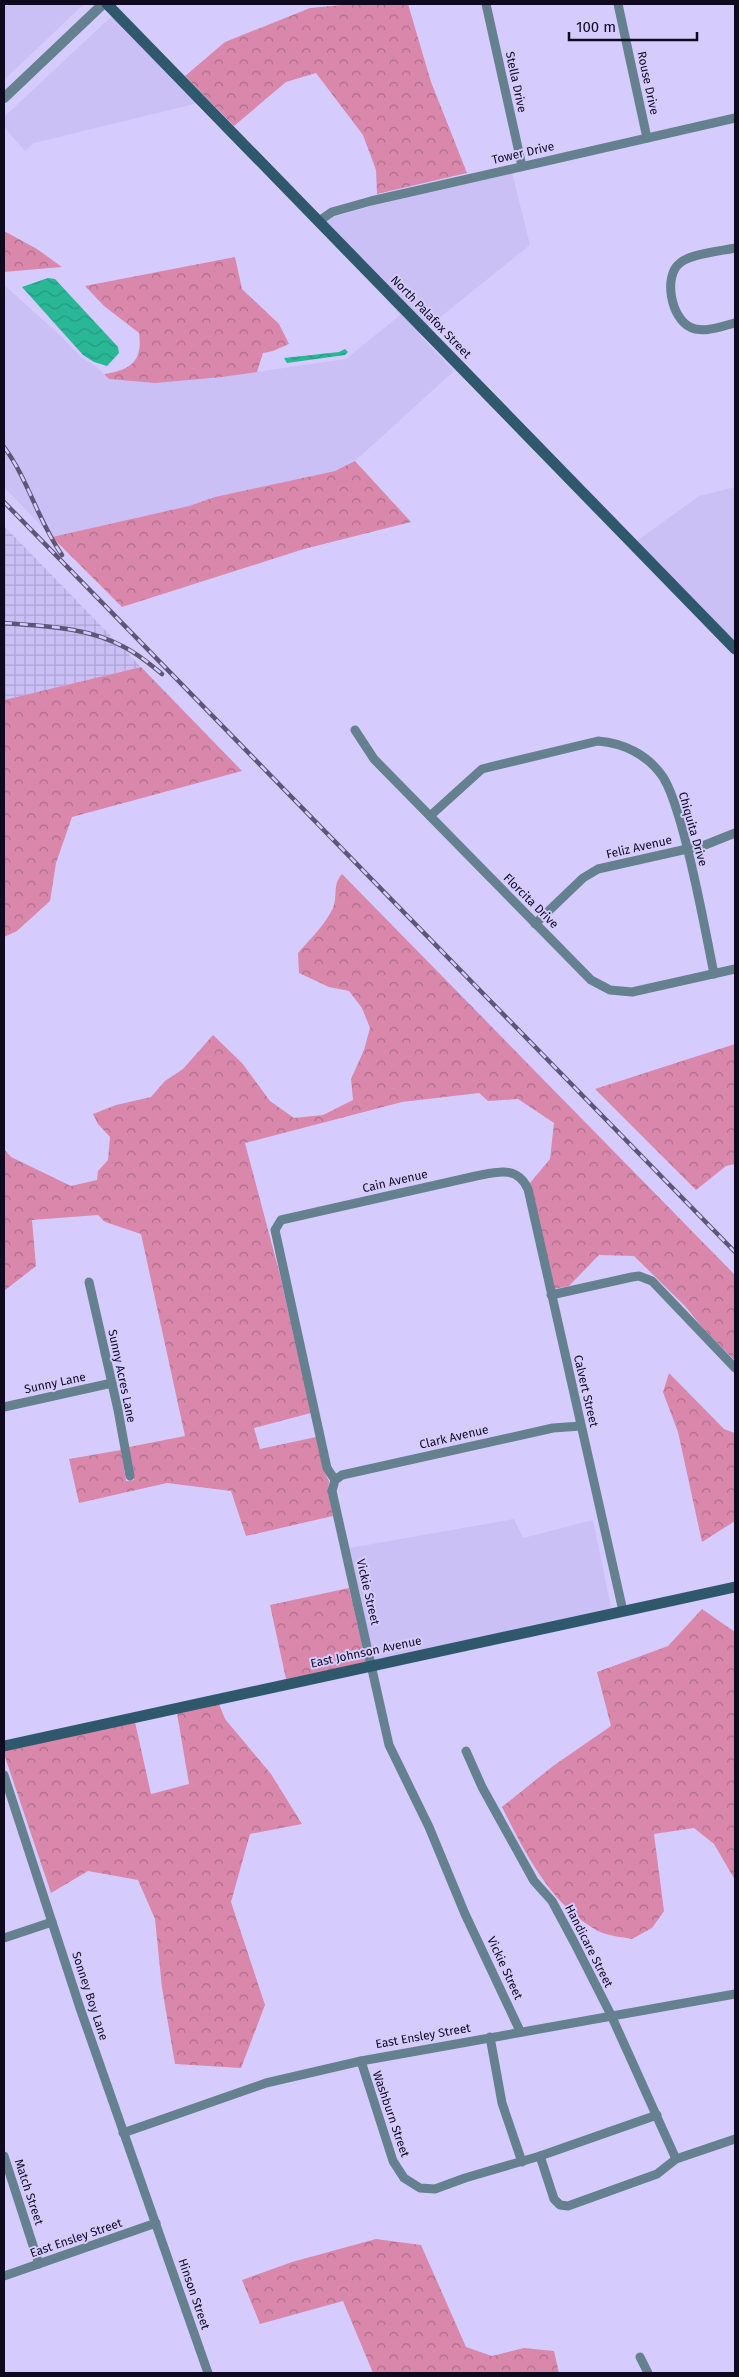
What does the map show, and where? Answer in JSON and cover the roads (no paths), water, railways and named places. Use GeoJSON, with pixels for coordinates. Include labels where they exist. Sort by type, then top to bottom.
{"type":"FeatureCollection","features":[{"type":"Feature","properties":{"kind":"main road","name":"North Palafox Street"},"geometry":{"type":"LineString","coordinates":[[107,4],[735,649]]}},
{"type":"Feature","properties":{"kind":"main road","name":"East Johnson Avenue"},"geometry":{"type":"LineString","coordinates":[[4,1746],[735,1586]]}},
{"type":"Feature","properties":{"kind":"street"},"geometry":{"type":"LineString","coordinates":[[4,98],[103,4]]}},
{"type":"Feature","properties":{"kind":"street","name":"Stella Drive"},"geometry":{"type":"LineString","coordinates":[[486,4],[522,166]]}},
{"type":"Feature","properties":{"kind":"street","name":"Rouse Drive"},"geometry":{"type":"LineString","coordinates":[[618,4],[647,138]]}},
{"type":"Feature","properties":{"kind":"street","name":"Tower Drive"},"geometry":{"type":"LineString","coordinates":[[319,220],[332,212],[371,201],[735,118]]}},
{"type":"Feature","properties":{"kind":"street"},"geometry":{"type":"LineString","coordinates":[[735,248],[685,259],[674,269],[670,283],[678,315],[689,327],[704,330],[735,323]]}},
{"type":"Feature","properties":{"kind":"street","name":"Florcita Drive"},"geometry":{"type":"LineString","coordinates":[[355,730],[368,753],[591,980],[610,990],[632,992],[735,969]]}},
{"type":"Feature","properties":{"kind":"street","name":"Chiquita Drive"},"geometry":{"type":"LineString","coordinates":[[430,816],[482,769],[586,743],[610,742],[628,748],[645,758],[663,778],[673,800],[688,848],[714,974]]}},
{"type":"Feature","properties":{"kind":"street","name":"Feliz Avenue"},"geometry":{"type":"LineString","coordinates":[[535,924],[583,878],[598,869],[688,848],[722,839],[735,833]]}},
{"type":"Feature","properties":{"kind":"street","name":"Cain Avenue"},"geometry":{"type":"LineString","coordinates":[[276,1227],[281,1220],[503,1170],[515,1173],[521,1177]]}},
{"type":"Feature","properties":{"kind":"street","name":"Calvert Street"},"geometry":{"type":"LineString","coordinates":[[521,1177],[528,1189],[623,1611]]}},
{"type":"Feature","properties":{"kind":"street","name":"Vickie Street"},"geometry":{"type":"LineString","coordinates":[[276,1227],[327,1468],[335,1480],[332,1491],[389,1745],[429,1827],[465,1914],[520,2031]]}},
{"type":"Feature","properties":{"kind":"street"},"geometry":{"type":"LineString","coordinates":[[551,1295],[632,1277],[645,1278],[652,1281],[735,1368]]}},
{"type":"Feature","properties":{"kind":"street","name":"Sunny Acres Lane"},"geometry":{"type":"LineString","coordinates":[[89,1282],[112,1383],[130,1476]]}},
{"type":"Feature","properties":{"kind":"street","name":"Sunny Lane"},"geometry":{"type":"LineString","coordinates":[[4,1407],[112,1383]]}},
{"type":"Feature","properties":{"kind":"street","name":"Clark Avenue"},"geometry":{"type":"LineString","coordinates":[[335,1480],[342,1475],[477,1444],[553,1428],[581,1426]]}},
{"type":"Feature","properties":{"kind":"street","name":"Handicare Street"},"geometry":{"type":"LineString","coordinates":[[466,1751],[482,1787],[534,1881],[557,1909],[612,2015],[657,2114],[673,2162]]}},
{"type":"Feature","properties":{"kind":"street","name":"Sonney Boy Lane"},"geometry":{"type":"LineString","coordinates":[[4,1775],[123,2133],[156,2223]]}},
{"type":"Feature","properties":{"kind":"street"},"geometry":{"type":"LineString","coordinates":[[4,1938],[52,1922]]}},
{"type":"Feature","properties":{"kind":"street","name":"East Ensley Street"},"geometry":{"type":"LineString","coordinates":[[123,2133],[266,2083],[361,2061],[735,1994]]}},
{"type":"Feature","properties":{"kind":"street"},"geometry":{"type":"LineString","coordinates":[[490,2037],[502,2103],[522,2162]]}},
{"type":"Feature","properties":{"kind":"street","name":"Washburn Street"},"geometry":{"type":"LineString","coordinates":[[361,2061],[393,2161],[404,2178],[420,2188],[435,2189],[465,2178],[522,2162],[657,2114]]}},
{"type":"Feature","properties":{"kind":"street"},"geometry":{"type":"LineString","coordinates":[[540,2156],[554,2199],[560,2206],[568,2206],[656,2174],[673,2162],[735,2140]]}},
{"type":"Feature","properties":{"kind":"street","name":"Match Street"},"geometry":{"type":"LineString","coordinates":[[4,2156],[40,2264]]}},
{"type":"Feature","properties":{"kind":"street","name":"East Ensley Street"},"geometry":{"type":"LineString","coordinates":[[4,2276],[156,2223]]}},
{"type":"Feature","properties":{"kind":"street","name":"Hinson Street"},"geometry":{"type":"LineString","coordinates":[[156,2223],[208,2373]]}},
{"type":"Feature","properties":{"kind":"street"},"geometry":{"type":"LineString","coordinates":[[640,2357],[648,2373]]}},
{"type":"Feature","properties":{"kind":"water"},"geometry":{"type":"Polygon","coordinates":[[[48,278],[55,279],[118,347],[119,353],[107,366],[94,362],[83,355],[22,287],[48,278]]]}},
{"type":"Feature","properties":{"kind":"water"},"geometry":{"type":"Polygon","coordinates":[[[345,349],[348,352],[345,355],[287,363],[284,358],[339,352],[345,349]]]}},
{"type":"Feature","properties":{"kind":"railway"},"geometry":{"type":"LineString","coordinates":[[4,447],[20,473],[46,528],[62,555]]}},
{"type":"Feature","properties":{"kind":"railway"},"geometry":{"type":"LineString","coordinates":[[4,502],[735,1252]]}},
{"type":"Feature","properties":{"kind":"railway"},"geometry":{"type":"LineString","coordinates":[[4,623],[66,629],[96,635],[129,650],[144,659],[162,674]]}}]}
